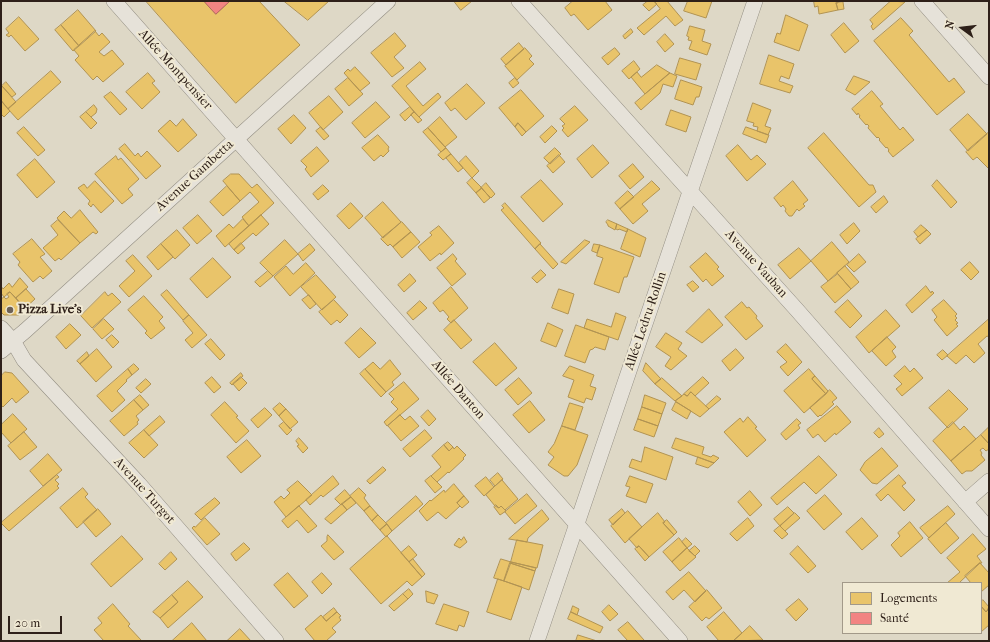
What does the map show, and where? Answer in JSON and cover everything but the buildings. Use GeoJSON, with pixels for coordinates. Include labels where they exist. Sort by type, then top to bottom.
{"type":"FeatureCollection","features":[{"type":"Feature","properties":{"kind":"street","name":"Allée Montpensier"},"geometry":{"type":"LineString","coordinates":[[114,1],[236,139]]}},
{"type":"Feature","properties":{"kind":"street","name":"Avenue Gambetta"},"geometry":{"type":"LineString","coordinates":[[1,351],[388,1]]}},
{"type":"Feature","properties":{"kind":"street","name":"Avenue Vauban"},"geometry":{"type":"LineString","coordinates":[[519,1],[797,310],[989,529]]}},
{"type":"Feature","properties":{"kind":"street","name":"Allée Ledru-Rollin"},"geometry":{"type":"LineString","coordinates":[[537,641],[755,1]]}},
{"type":"Feature","properties":{"kind":"street"},"geometry":{"type":"LineString","coordinates":[[922,1],[989,76]]}},
{"type":"Feature","properties":{"kind":"street","name":"Allée Danton"},"geometry":{"type":"LineString","coordinates":[[236,139],[680,641]]}},
{"type":"Feature","properties":{"kind":"street","name":"Avenue Turgot"},"geometry":{"type":"LineString","coordinates":[[1,328],[13,341],[24,360],[139,484],[276,641]]}},
{"type":"Feature","properties":{"kind":"street"},"geometry":{"type":"LineString","coordinates":[[965,502],[989,481]]}},
{"type":"Feature","properties":{"kind":"place","name":"Pizza Live's"},"geometry":{"type":"Point","coordinates":[10,310]}}]}
